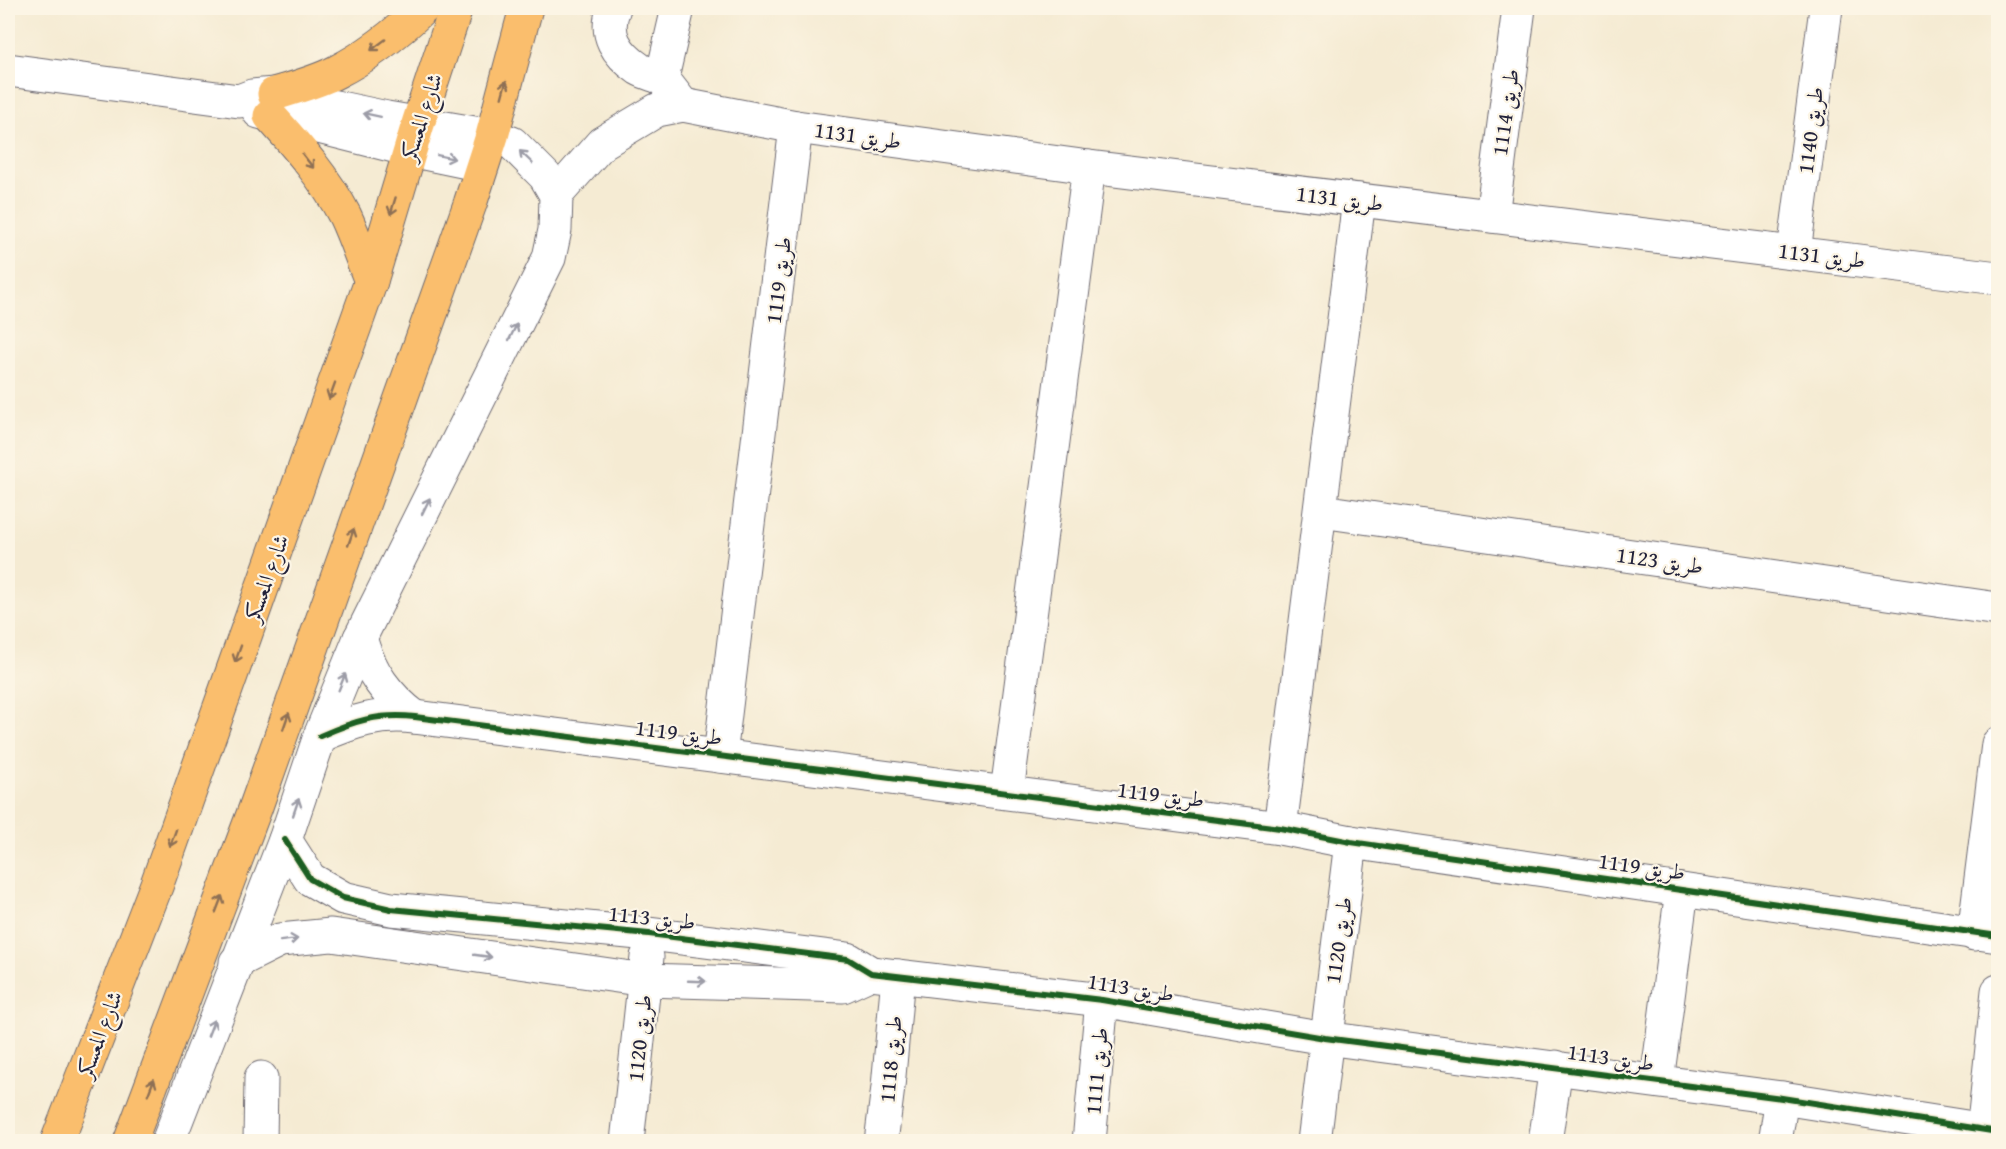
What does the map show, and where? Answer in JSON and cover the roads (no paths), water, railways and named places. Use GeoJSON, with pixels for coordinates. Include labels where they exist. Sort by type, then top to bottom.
{"type":"FeatureCollection","features":[{"type":"Feature","properties":{"kind":"main road"},"geometry":{"type":"LineString","coordinates":[[371,281],[345,217],[325,182],[295,143],[272,105],[336,72],[372,50],[423,8]]}},
{"type":"Feature","properties":{"kind":"main road","name":"شارع المعسكر"},"geometry":{"type":"LineString","coordinates":[[57,1142],[157,884],[371,281],[456,8]]}},
{"type":"Feature","properties":{"kind":"main road"},"geometry":{"type":"LineString","coordinates":[[130,1142],[255,809],[487,151],[526,8]]}},
{"type":"Feature","properties":{"kind":"street"},"geometry":{"type":"LineString","coordinates":[[556,195],[602,143],[657,110],[683,105],[662,78],[640,70],[612,42],[609,20],[614,8]]}},
{"type":"Feature","properties":{"kind":"street"},"geometry":{"type":"LineString","coordinates":[[662,78],[678,8]]}},
{"type":"Feature","properties":{"kind":"street","name":"طريق 1114"},"geometry":{"type":"LineString","coordinates":[[1492,216],[1519,8]]}},
{"type":"Feature","properties":{"kind":"street","name":"طريق 1140"},"geometry":{"type":"LineString","coordinates":[[1794,252],[1826,8]]}},
{"type":"Feature","properties":{"kind":"street"},"geometry":{"type":"LineString","coordinates":[[8,70],[239,101],[252,96],[272,105],[487,151],[512,144],[546,176],[556,195],[555,230],[549,258],[360,638],[320,736],[285,840],[168,1142]]}},
{"type":"Feature","properties":{"kind":"street","name":"طريق 1131"},"geometry":{"type":"LineString","coordinates":[[683,105],[796,127],[1089,167],[1998,278]]}},
{"type":"Feature","properties":{"kind":"street","name":"طريق 1119"},"geometry":{"type":"LineString","coordinates":[[720,756],[796,127]]}},
{"type":"Feature","properties":{"kind":"street"},"geometry":{"type":"LineString","coordinates":[[1007,792],[1089,167]]}},
{"type":"Feature","properties":{"kind":"street"},"geometry":{"type":"LineString","coordinates":[[1280,828],[1359,200]]}},
{"type":"Feature","properties":{"kind":"street","name":"طريق 1123"},"geometry":{"type":"LineString","coordinates":[[1321,511],[1998,609]]}},
{"type":"Feature","properties":{"kind":"street"},"geometry":{"type":"LineString","coordinates":[[360,638],[366,657],[386,691],[416,717]]}},
{"type":"Feature","properties":{"kind":"street","name":"طريق 1119"},"geometry":{"type":"LineString","coordinates":[[320,736],[357,720],[377,716],[416,717],[1280,828],[1351,842],[1986,935]]}},
{"type":"Feature","properties":{"kind":"street"},"geometry":{"type":"LineString","coordinates":[[1986,935],[1998,744]]}},
{"type":"Feature","properties":{"kind":"street","name":"طريق 1113"},"geometry":{"type":"LineString","coordinates":[[285,840],[310,879],[343,898],[391,909],[649,934],[848,959],[884,975],[1102,1000],[1325,1038],[1782,1098],[1988,1135]]}},
{"type":"Feature","properties":{"kind":"street","name":"طريق 1120"},"geometry":{"type":"LineString","coordinates":[[1325,1038],[1351,842]]}},
{"type":"Feature","properties":{"kind":"street"},"geometry":{"type":"LineString","coordinates":[[1657,1081],[1682,890]]}},
{"type":"Feature","properties":{"kind":"street","name":"طريق 1120"},"geometry":{"type":"LineString","coordinates":[[627,1142],[649,934]]}},
{"type":"Feature","properties":{"kind":"street"},"geometry":{"type":"LineString","coordinates":[[236,962],[280,940],[331,935],[645,980],[843,986],[884,975]]}},
{"type":"Feature","properties":{"kind":"street","name":"طريق 1118"},"geometry":{"type":"LineString","coordinates":[[881,1142],[888,1087],[884,975]]}},
{"type":"Feature","properties":{"kind":"street"},"geometry":{"type":"LineString","coordinates":[[1988,1135],[1998,991]]}},
{"type":"Feature","properties":{"kind":"street","name":"طريق 1111"},"geometry":{"type":"LineString","coordinates":[[1089,1142],[1102,1000]]}},
{"type":"Feature","properties":{"kind":"street"},"geometry":{"type":"LineString","coordinates":[[1314,1142],[1325,1038]]}},
{"type":"Feature","properties":{"kind":"street"},"geometry":{"type":"LineString","coordinates":[[1545,1142],[1556,1067]]}},
{"type":"Feature","properties":{"kind":"street"},"geometry":{"type":"LineString","coordinates":[[260,1142],[261,1078]]}},
{"type":"Feature","properties":{"kind":"street"},"geometry":{"type":"LineString","coordinates":[[1775,1142],[1782,1098]]}}]}
